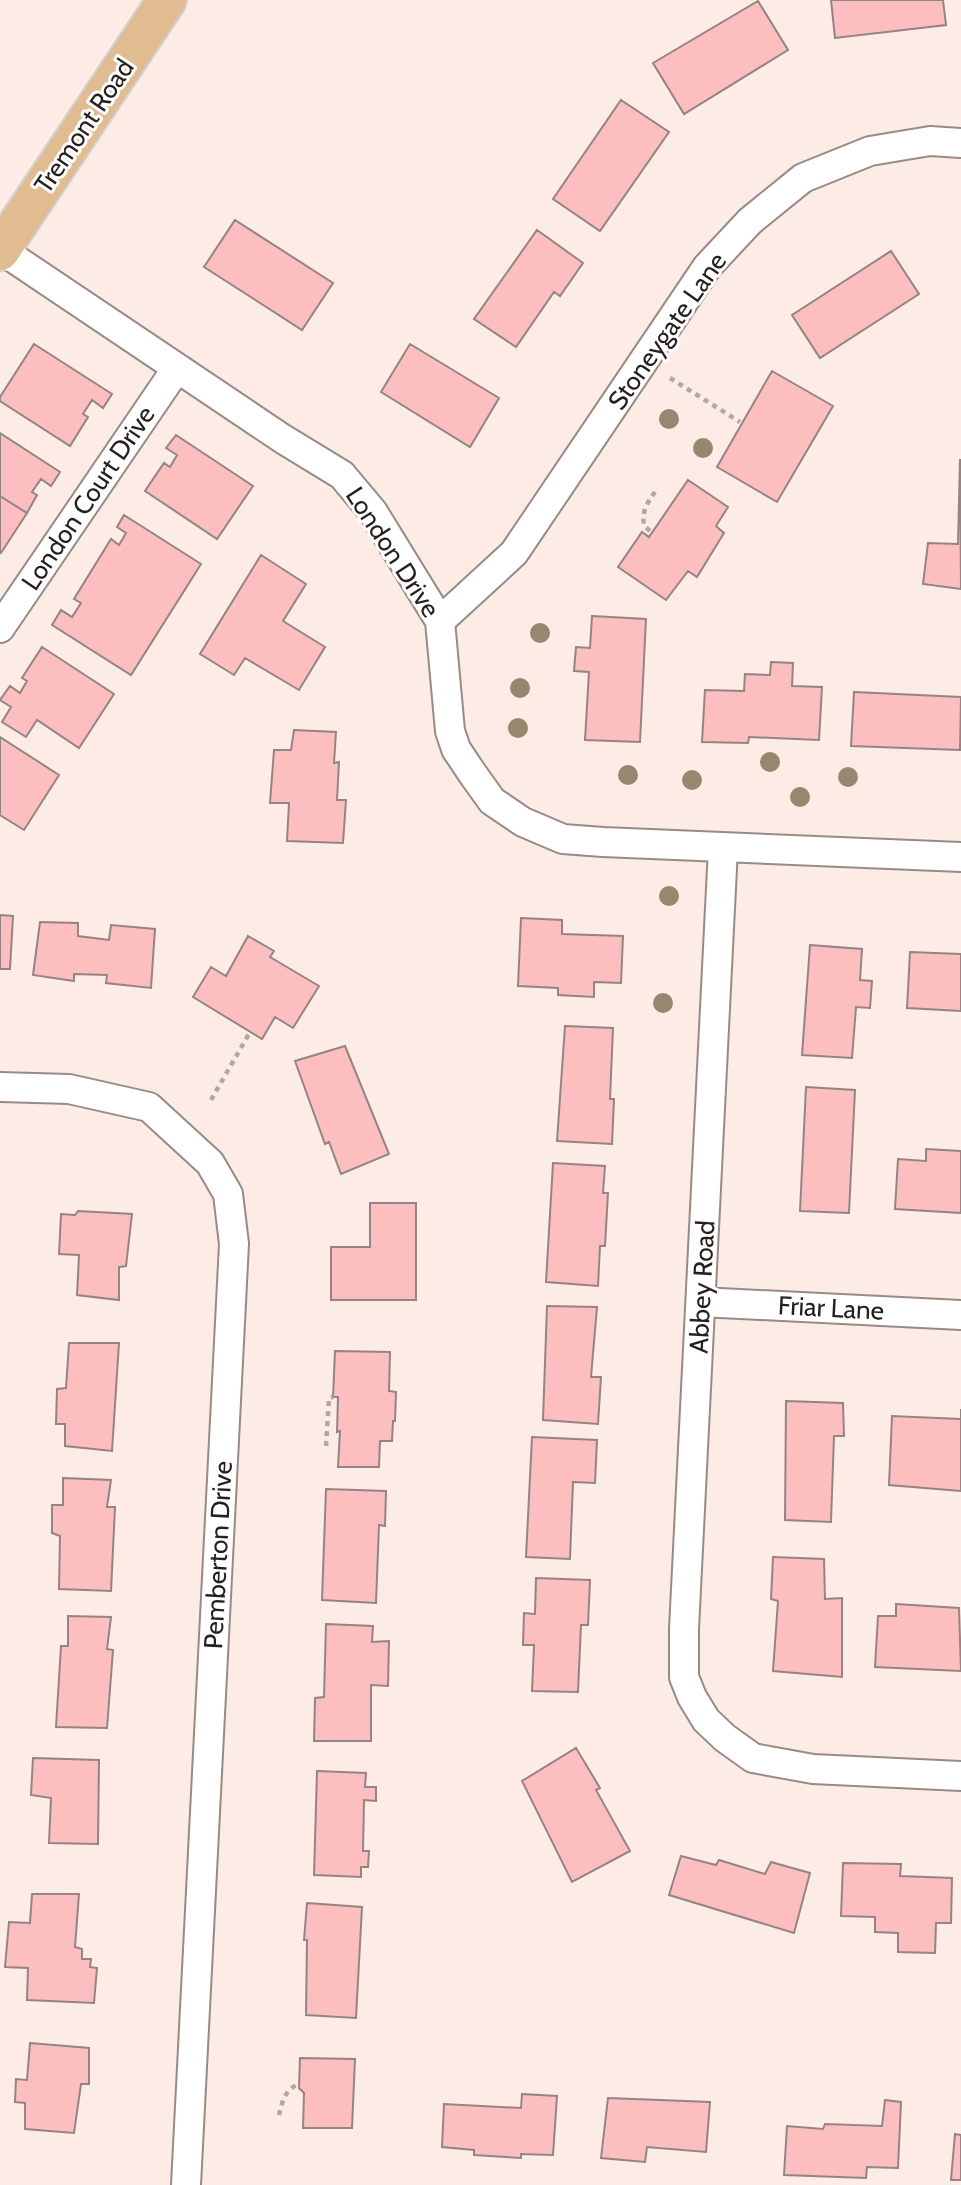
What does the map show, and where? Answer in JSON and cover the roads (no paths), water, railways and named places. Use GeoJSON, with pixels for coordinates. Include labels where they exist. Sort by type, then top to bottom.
{"type":"FeatureCollection","features":[{"type":"Feature","properties":{"kind":"main road","name":"Tremont Road"},"geometry":{"type":"LineString","coordinates":[[0,250],[167,0]]}},
{"type":"Feature","properties":{"kind":"street","name":"Stoneygate Lane"},"geometry":{"type":"LineString","coordinates":[[440,621],[514,553],[706,267],[750,221],[803,178],[870,151],[930,141],[961,143]]}},
{"type":"Feature","properties":{"kind":"street","name":"London Drive"},"geometry":{"type":"LineString","coordinates":[[0,250],[283,439],[342,475],[373,512],[440,621],[450,731],[456,749],[492,800],[523,822],[563,839],[961,857]]}},
{"type":"Feature","properties":{"kind":"street","name":"London Court Drive"},"geometry":{"type":"LineString","coordinates":[[0,628],[177,368]]}},
{"type":"Feature","properties":{"kind":"street","name":"Abbey Road"},"geometry":{"type":"LineString","coordinates":[[723,848],[684,1629],[684,1677],[706,1720],[753,1758],[813,1769],[961,1776]]}},
{"type":"Feature","properties":{"kind":"street","name":"Pemberton Drive"},"geometry":{"type":"LineString","coordinates":[[0,1087],[69,1089],[149,1107],[210,1163],[228,1194],[234,1244],[186,2185]]}},
{"type":"Feature","properties":{"kind":"street","name":"Friar Lane"},"geometry":{"type":"LineString","coordinates":[[701,1302],[961,1315]]}}]}
